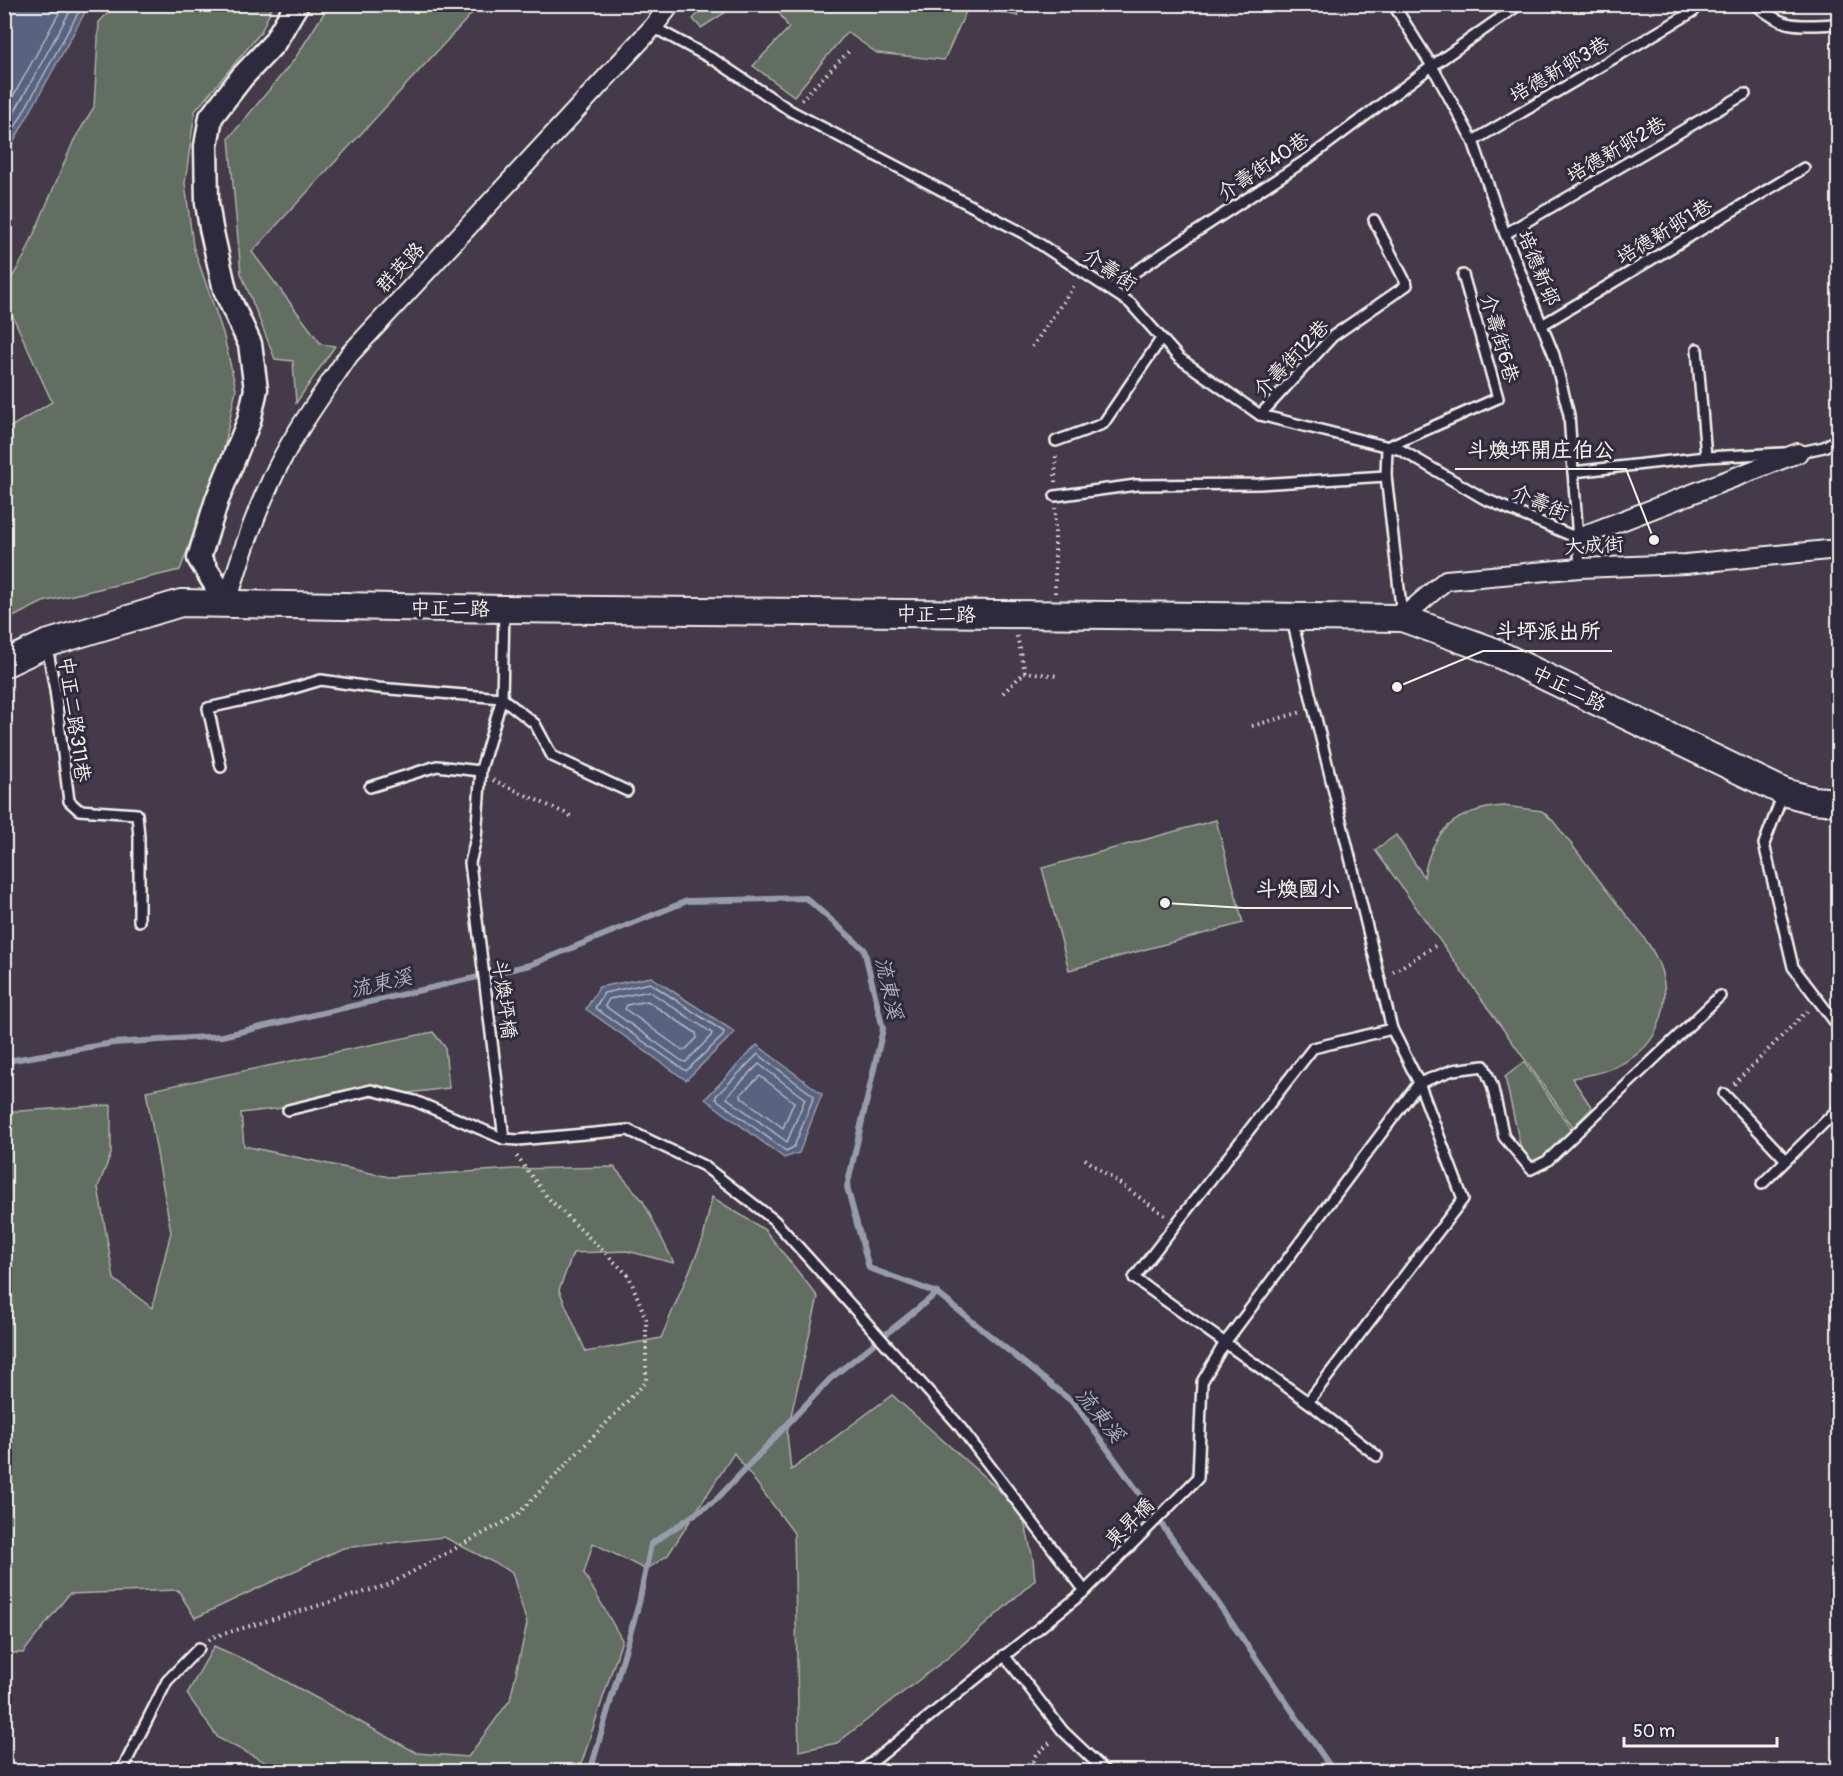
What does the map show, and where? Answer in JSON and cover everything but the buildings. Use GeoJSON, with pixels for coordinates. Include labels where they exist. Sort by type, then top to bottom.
{"type":"FeatureCollection","features":[{"type":"Feature","properties":{"kind":"main road","name":"中正二路"},"geometry":{"type":"LineString","coordinates":[[4,664],[46,644],[181,603],[504,609],[1402,618],[1488,649],[1784,792],[1813,800],[1839,802]]}},
{"type":"Feature","properties":{"kind":"street"},"geometry":{"type":"LineString","coordinates":[[227,603],[199,558],[217,500],[249,421],[256,388],[250,344],[225,290],[211,228],[207,203],[206,146],[211,117],[242,77],[274,44],[297,4]]}},
{"type":"Feature","properties":{"kind":"street","name":"群英路"},"geometry":{"type":"LineString","coordinates":[[227,603],[245,543],[271,479],[349,355],[653,27],[671,4]]}},
{"type":"Feature","properties":{"kind":"street"},"geometry":{"type":"LineString","coordinates":[[1577,538],[1798,453]]}},
{"type":"Feature","properties":{"kind":"street","name":"大成街"},"geometry":{"type":"LineString","coordinates":[[1402,618],[1446,580],[1580,567],[1686,564],[1839,549]]}},
{"type":"Feature","properties":{"kind":"lane","name":"培德新邨"},"geometry":{"type":"LineString","coordinates":[[1393,4],[1432,66],[1473,141],[1505,234],[1554,355],[1569,415],[1580,567]]}},
{"type":"Feature","properties":{"kind":"lane","name":"介壽街40巷"},"geometry":{"type":"LineString","coordinates":[[1109,289],[1309,158],[1520,4]]}},
{"type":"Feature","properties":{"kind":"lane"},"geometry":{"type":"LineString","coordinates":[[1755,4],[1765,13],[1789,26],[1839,24]]}},
{"type":"Feature","properties":{"kind":"lane","name":"培德新邨3巷"},"geometry":{"type":"LineString","coordinates":[[1473,141],[1694,11]]}},
{"type":"Feature","properties":{"kind":"lane","name":"介壽街"},"geometry":{"type":"LineString","coordinates":[[653,27],[716,61],[791,111],[1023,233],[1130,303],[1179,358],[1260,416],[1401,450],[1483,498],[1577,538]]}},
{"type":"Feature","properties":{"kind":"lane","name":"培德新邨2巷"},"geometry":{"type":"LineString","coordinates":[[1505,234],[1745,94]]}},
{"type":"Feature","properties":{"kind":"lane","name":"培德新邨1巷"},"geometry":{"type":"LineString","coordinates":[[1542,325],[1804,168]]}},
{"type":"Feature","properties":{"kind":"lane","name":"介壽街12巷"},"geometry":{"type":"LineString","coordinates":[[1260,416],[1333,336],[1407,285],[1374,219]]}},
{"type":"Feature","properties":{"kind":"lane","name":"介壽街6巷"},"geometry":{"type":"LineString","coordinates":[[1387,447],[1498,398],[1463,275]]}},
{"type":"Feature","properties":{"kind":"lane"},"geometry":{"type":"LineString","coordinates":[[1056,441],[1103,424],[1161,339]]}},
{"type":"Feature","properties":{"kind":"lane"},"geometry":{"type":"LineString","coordinates":[[1697,349],[1706,457]]}},
{"type":"Feature","properties":{"kind":"lane"},"geometry":{"type":"LineString","coordinates":[[1573,472],[1706,457],[1798,453],[1824,447],[1839,439]]}},
{"type":"Feature","properties":{"kind":"lane"},"geometry":{"type":"LineString","coordinates":[[1387,447],[1386,476],[1402,618]]}},
{"type":"Feature","properties":{"kind":"lane"},"geometry":{"type":"LineString","coordinates":[[1055,496],[1136,485],[1259,484],[1386,476]]}},
{"type":"Feature","properties":{"kind":"lane","name":"斗煥坪橋"},"geometry":{"type":"LineString","coordinates":[[504,609],[502,698],[480,770],[476,838],[470,863],[504,1139]]}},
{"type":"Feature","properties":{"kind":"lane"},"geometry":{"type":"LineString","coordinates":[[1292,617],[1392,1029],[1419,1083],[1463,1198],[1308,1402]]}},
{"type":"Feature","properties":{"kind":"lane","name":"中正二路311巷"},"geometry":{"type":"LineString","coordinates":[[46,644],[55,690],[69,801],[79,810],[137,814],[139,921]]}},
{"type":"Feature","properties":{"kind":"lane"},"geometry":{"type":"LineString","coordinates":[[222,768],[208,708],[281,692],[321,680],[378,688],[502,698],[535,724],[552,756],[627,791]]}},
{"type":"Feature","properties":{"kind":"lane"},"geometry":{"type":"LineString","coordinates":[[370,787],[437,766],[480,770]]}},
{"type":"Feature","properties":{"kind":"lane"},"geometry":{"type":"LineString","coordinates":[[1784,792],[1764,844],[1793,967],[1839,1026]]}},
{"type":"Feature","properties":{"kind":"lane"},"geometry":{"type":"LineString","coordinates":[[1224,1344],[1419,1083],[1453,1070],[1484,1066],[1492,1085],[1504,1137],[1531,1169],[1547,1161],[1720,996]]}},
{"type":"Feature","properties":{"kind":"lane"},"geometry":{"type":"LineString","coordinates":[[1377,1456],[1308,1402],[1134,1278],[1312,1048],[1392,1029]]}},
{"type":"Feature","properties":{"kind":"lane"},"geometry":{"type":"LineString","coordinates":[[288,1110],[371,1090],[415,1101],[504,1139],[518,1140],[628,1130],[704,1166],[774,1220],[957,1423],[1085,1591]]}},
{"type":"Feature","properties":{"kind":"lane"},"geometry":{"type":"LineString","coordinates":[[1724,1094],[1786,1160]]}},
{"type":"Feature","properties":{"kind":"lane"},"geometry":{"type":"LineString","coordinates":[[1762,1184],[1839,1109]]}},
{"type":"Feature","properties":{"kind":"lane","name":"東昇橋"},"geometry":{"type":"LineString","coordinates":[[860,1772],[1085,1591],[1198,1478],[1202,1382],[1224,1344]]}},
{"type":"Feature","properties":{"kind":"lane"},"geometry":{"type":"LineString","coordinates":[[121,1772],[167,1681],[199,1648]]}},
{"type":"Feature","properties":{"kind":"lane"},"geometry":{"type":"LineString","coordinates":[[1004,1655],[1063,1731],[1106,1772]]}},
{"type":"Feature","properties":{"kind":"path"},"geometry":{"type":"LineString","coordinates":[[791,111],[849,51]]}},
{"type":"Feature","properties":{"kind":"path"},"geometry":{"type":"LineString","coordinates":[[1032,347],[1083,272]]}},
{"type":"Feature","properties":{"kind":"path"},"geometry":{"type":"LineString","coordinates":[[1055,615],[1056,441]]}},
{"type":"Feature","properties":{"kind":"path"},"geometry":{"type":"LineString","coordinates":[[1016,615],[1017,639],[1025,672]]}},
{"type":"Feature","properties":{"kind":"path"},"geometry":{"type":"LineString","coordinates":[[1025,672],[1058,676]]}},
{"type":"Feature","properties":{"kind":"path"},"geometry":{"type":"LineString","coordinates":[[1003,693],[1025,672]]}},
{"type":"Feature","properties":{"kind":"path"},"geometry":{"type":"LineString","coordinates":[[1252,726],[1314,708]]}},
{"type":"Feature","properties":{"kind":"path"},"geometry":{"type":"LineString","coordinates":[[480,770],[489,778],[571,816]]}},
{"type":"Feature","properties":{"kind":"path"},"geometry":{"type":"LineString","coordinates":[[1394,971],[1435,946]]}},
{"type":"Feature","properties":{"kind":"path"},"geometry":{"type":"LineString","coordinates":[[1724,1094],[1818,999]]}},
{"type":"Feature","properties":{"kind":"path"},"geometry":{"type":"LineString","coordinates":[[199,1648],[213,1637],[388,1585],[517,1515],[646,1382],[646,1319],[629,1276],[548,1198],[504,1139]]}},
{"type":"Feature","properties":{"kind":"path"},"geometry":{"type":"LineString","coordinates":[[1085,1159],[1176,1223]]}},
{"type":"Feature","properties":{"kind":"path"},"geometry":{"type":"LineString","coordinates":[[1028,1772],[1036,1755],[1063,1731]]}},
{"type":"Feature","properties":{"kind":"green space"},"geometry":{"type":"Polygon","coordinates":[[[116,5],[273,5],[261,32],[195,111],[185,183],[193,246],[223,333],[236,389],[223,453],[180,570],[43,602],[5,621],[4,431],[52,402],[5,299],[5,290],[25,255],[74,140],[94,107],[99,22],[116,5]]]}},
{"type":"Feature","properties":{"kind":"green space"},"geometry":{"type":"Polygon","coordinates":[[[329,5],[466,5],[476,9],[252,252],[321,344],[335,346],[296,403],[293,361],[275,359],[241,273],[229,138],[294,60],[329,5]]]}},
{"type":"Feature","properties":{"kind":"green space"},"geometry":{"type":"Polygon","coordinates":[[[706,5],[737,5],[701,28],[693,19],[706,5]]]}},
{"type":"Feature","properties":{"kind":"green space"},"geometry":{"type":"Polygon","coordinates":[[[774,5],[969,5],[944,60],[877,53],[847,32],[794,96],[753,66],[789,28],[774,5]]]}},
{"type":"Feature","properties":{"kind":"green space"},"geometry":{"type":"Polygon","coordinates":[[[969,5],[1014,5],[1018,16],[969,5]]]}},
{"type":"Feature","properties":{"kind":"green space"},"geometry":{"type":"Polygon","coordinates":[[[1504,806],[1542,811],[1553,821],[1644,937],[1656,957],[1663,978],[1665,998],[1663,1012],[1656,1031],[1641,1051],[1608,1070],[1572,1078],[1592,1108],[1573,1127],[1375,850],[1396,835],[1424,877],[1433,847],[1449,825],[1473,812],[1504,806]]]}},
{"type":"Feature","properties":{"kind":"green space"},"geometry":{"type":"Polygon","coordinates":[[[1216,820],[1243,923],[1069,970],[1042,868],[1216,820]]]}},
{"type":"Feature","properties":{"kind":"green space"},"geometry":{"type":"Polygon","coordinates":[[[433,1032],[445,1047],[449,1088],[241,1113],[244,1146],[389,1177],[514,1169],[614,1167],[643,1201],[674,1263],[627,1251],[573,1253],[559,1290],[586,1352],[661,1338],[703,1239],[712,1197],[765,1230],[818,1297],[787,1433],[791,1470],[892,1395],[1000,1491],[1024,1520],[1033,1559],[1035,1580],[950,1656],[837,1743],[799,1751],[794,1533],[734,1453],[668,1555],[646,1570],[593,1543],[584,1573],[622,1640],[579,1771],[283,1771],[218,1738],[187,1694],[214,1646],[256,1665],[417,1753],[468,1757],[510,1700],[527,1624],[512,1572],[444,1537],[343,1548],[195,1618],[178,1590],[69,1594],[23,1653],[5,1653],[5,1112],[111,1105],[111,1154],[98,1187],[114,1279],[152,1308],[171,1232],[146,1091],[433,1032]]]}},
{"type":"Feature","properties":{"kind":"green space"},"geometry":{"type":"Polygon","coordinates":[[[1524,1062],[1575,1134],[1539,1162],[1523,1158],[1505,1077],[1524,1062]]]}},
{"type":"Feature","properties":{"kind":"water"},"geometry":{"type":"Polygon","coordinates":[[[5,4],[89,5],[9,150],[5,163],[5,4]]]}},
{"type":"Feature","properties":{"kind":"water"},"geometry":{"type":"Polygon","coordinates":[[[651,977],[735,1032],[686,1080],[586,1009],[599,987],[651,977]]]}},
{"type":"Feature","properties":{"kind":"water"},"geometry":{"type":"Polygon","coordinates":[[[757,1045],[822,1094],[799,1153],[784,1158],[705,1099],[757,1045]]]}},
{"type":"Feature","properties":{"kind":"waterway","name":"流東溪"},"geometry":{"type":"LineString","coordinates":[[4,1068],[13,1060],[113,1043],[222,1036],[530,965],[687,901],[806,898],[864,949],[883,1029],[847,1187],[869,1268],[937,1293],[1075,1404],[1218,1603],[1334,1772]]}},
{"type":"Feature","properties":{"kind":"waterway"},"geometry":{"type":"LineString","coordinates":[[590,1772],[639,1603],[651,1544],[716,1500],[830,1379],[937,1293]]}},
{"type":"Feature","properties":{"kind":"place","name":"斗煥坪開庄伯公"},"geometry":{"type":"Point","coordinates":[1654,540]}},
{"type":"Feature","properties":{"kind":"place","name":"斗坪派出所"},"geometry":{"type":"Point","coordinates":[1397,687]}},
{"type":"Feature","properties":{"kind":"place","name":"斗煥國小"},"geometry":{"type":"Point","coordinates":[1165,903]}}]}
